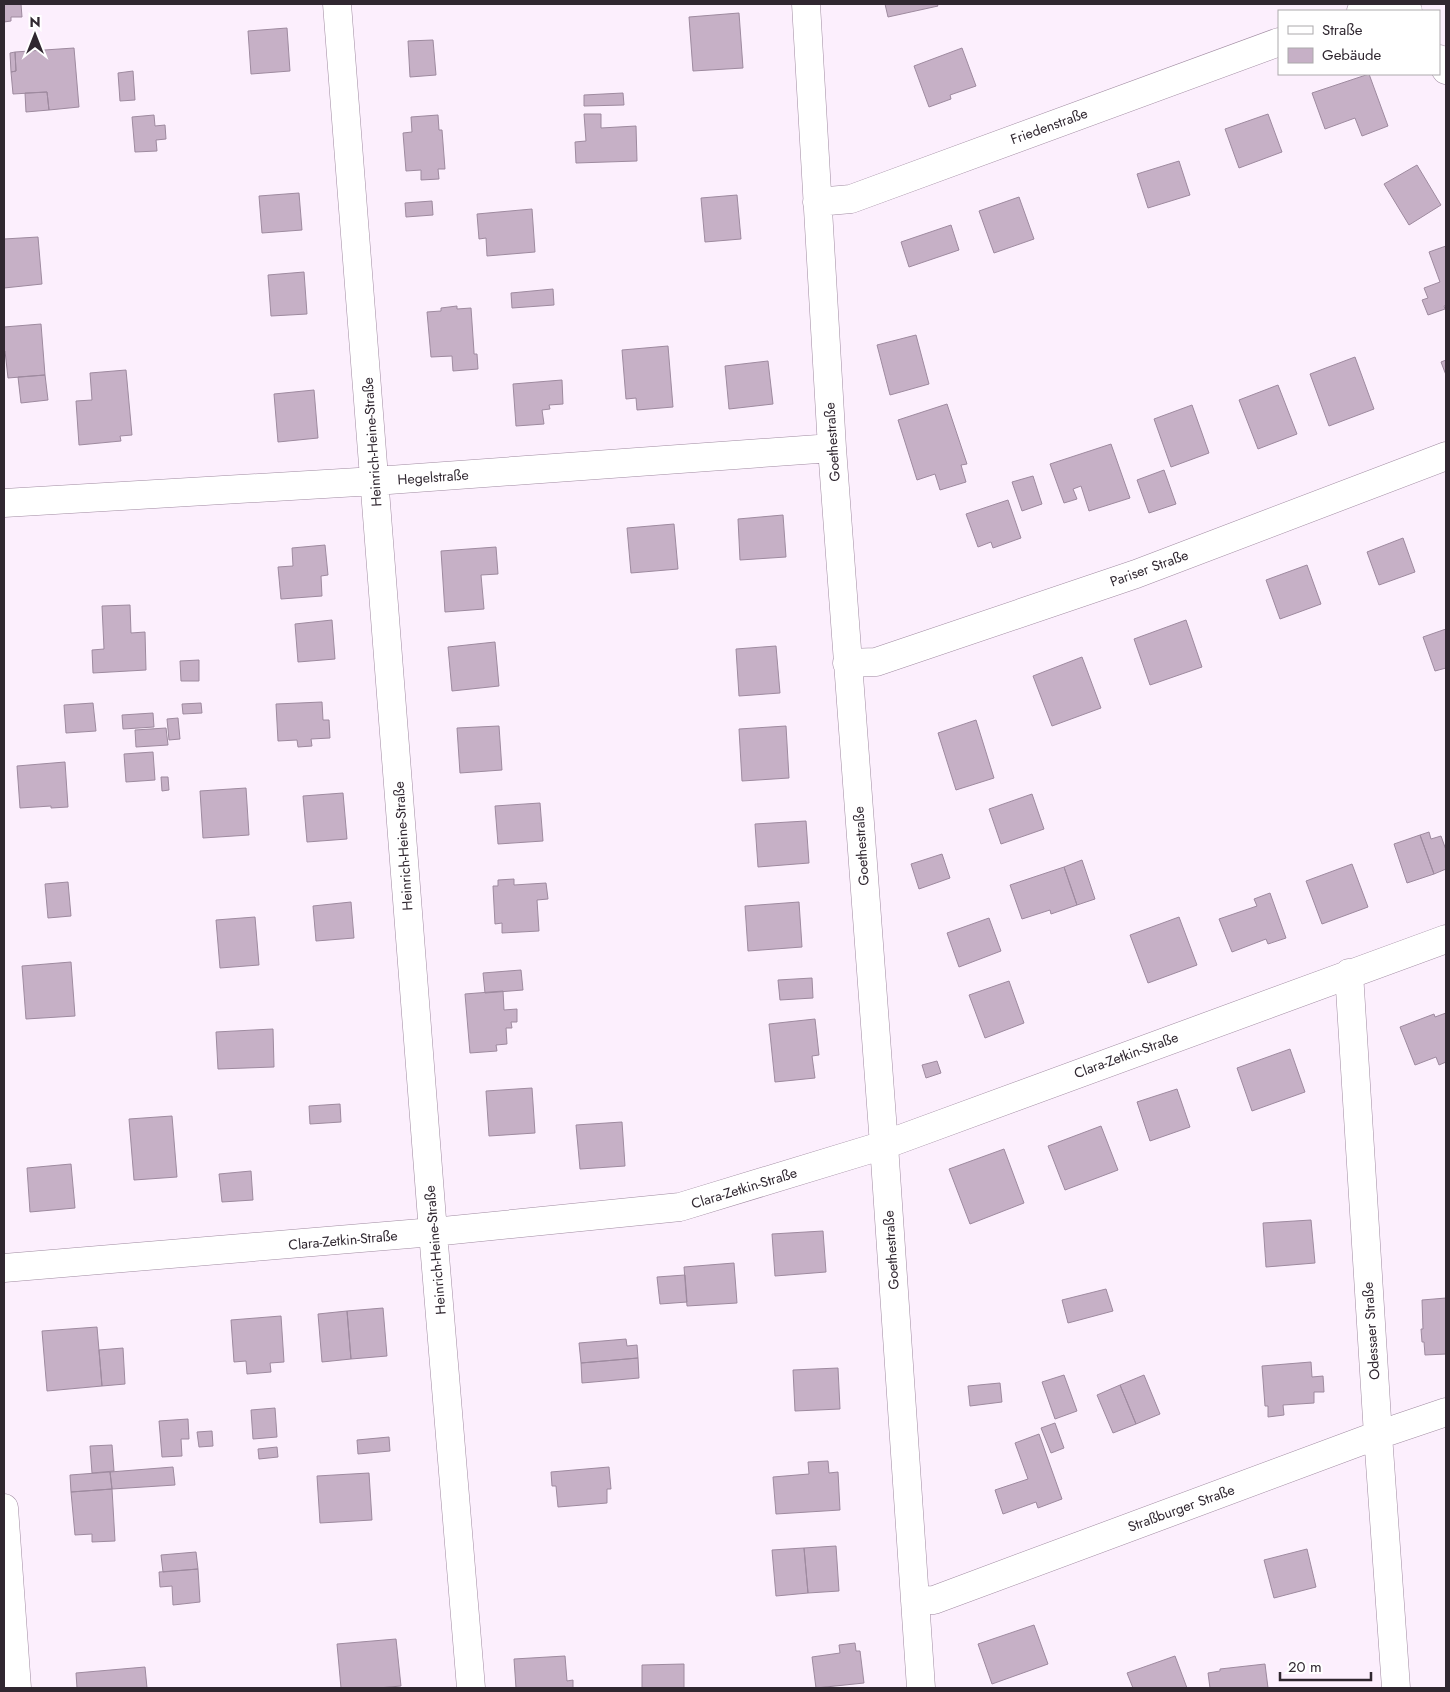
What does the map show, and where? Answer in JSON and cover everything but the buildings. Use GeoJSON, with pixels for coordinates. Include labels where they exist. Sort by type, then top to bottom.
{"type":"FeatureCollection","features":[{"type":"Feature","properties":{"kind":"street","name":"Heinrich-Heine-Straße"},"geometry":{"type":"LineString","coordinates":[[337,4],[433,1232],[471,1688]]}},
{"type":"Feature","properties":{"kind":"street","name":"Goethestraße"},"geometry":{"type":"LineString","coordinates":[[806,4],[832,448],[884,1145],[921,1688]]}},
{"type":"Feature","properties":{"kind":"street"},"geometry":{"type":"LineString","coordinates":[[1365,10],[1382,4]]}},
{"type":"Feature","properties":{"kind":"street","name":"Friedenstraße"},"geometry":{"type":"LineString","coordinates":[[817,202],[851,199],[1278,42]]}},
{"type":"Feature","properties":{"kind":"street","name":"Hegelstraße"},"geometry":{"type":"LineString","coordinates":[[4,503],[375,481],[832,448]]}},
{"type":"Feature","properties":{"kind":"street","name":"Pariser Straße"},"geometry":{"type":"LineString","coordinates":[[847,663],[876,662],[1136,574],[1446,456]]}},
{"type":"Feature","properties":{"kind":"street","name":"Clara-Zetkin-Straße"},"geometry":{"type":"LineString","coordinates":[[4,1268],[433,1232],[680,1208],[884,1145],[1446,939]]}},
{"type":"Feature","properties":{"kind":"street","name":"Odessaer Straße"},"geometry":{"type":"LineString","coordinates":[[1349,973],[1396,1688]]}},
{"type":"Feature","properties":{"kind":"street","name":"Straßburger Straße"},"geometry":{"type":"LineString","coordinates":[[915,1601],[934,1600],[1378,1435],[1446,1412]]}},
{"type":"Feature","properties":{"kind":"street"},"geometry":{"type":"LineString","coordinates":[[4,1508],[17,1688]]}}]}
